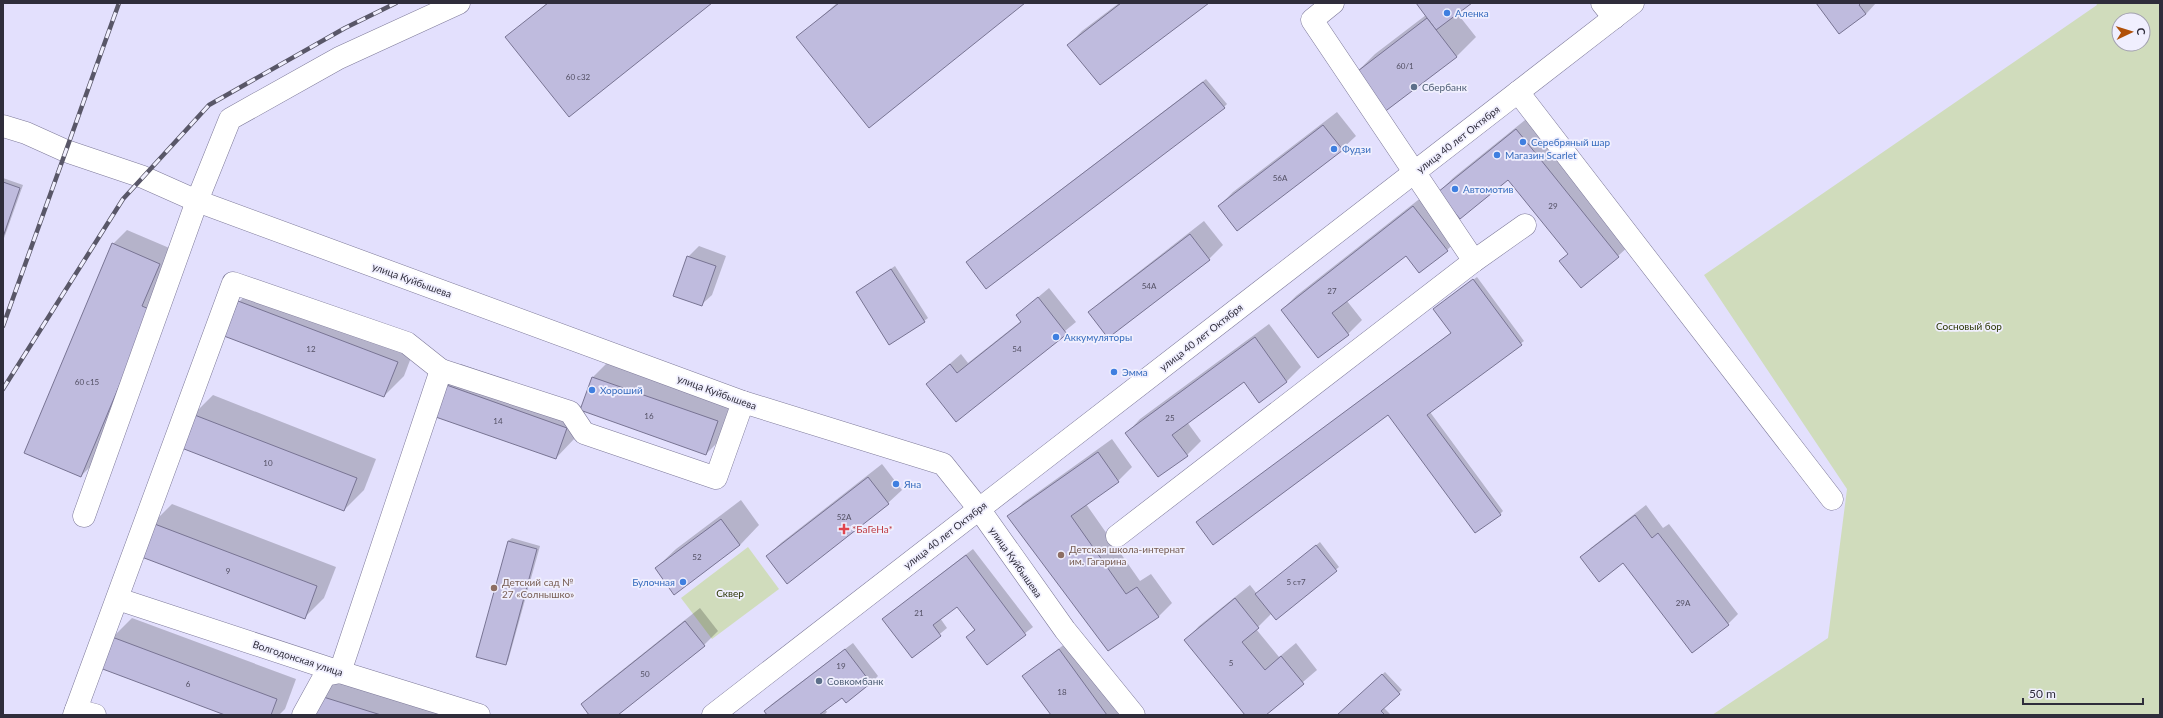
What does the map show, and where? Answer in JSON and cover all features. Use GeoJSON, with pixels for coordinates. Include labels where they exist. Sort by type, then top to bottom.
{"type":"FeatureCollection","features":[{"type":"Feature","properties":{"kind":"street"},"geometry":{"type":"LineString","coordinates":[[84,516],[197,201],[230,119],[339,58],[459,3]]}},
{"type":"Feature","properties":{"kind":"street"},"geometry":{"type":"LineString","coordinates":[[1333,3],[1309,12],[1474,262]]}},
{"type":"Feature","properties":{"kind":"street","name":"улица 40 лет Октября"},"geometry":{"type":"LineString","coordinates":[[713,715],[1518,92],[1608,10],[1633,3]]}},
{"type":"Feature","properties":{"kind":"street"},"geometry":{"type":"LineString","coordinates":[[1518,92],[1832,498]]}},
{"type":"Feature","properties":{"kind":"street","name":"улица Куйбышева"},"geometry":{"type":"LineString","coordinates":[[3,126],[26,133],[66,151],[143,177],[197,201],[743,402],[943,464],[979,509],[1065,630],[1134,715]]}},
{"type":"Feature","properties":{"kind":"street"},"geometry":{"type":"LineString","coordinates":[[1117,536],[1474,262],[1525,225]]}},
{"type":"Feature","properties":{"kind":"street"},"geometry":{"type":"LineString","coordinates":[[82,713],[118,599],[233,283],[407,343],[441,370],[570,412],[584,433],[716,478],[743,402]]}},
{"type":"Feature","properties":{"kind":"street"},"geometry":{"type":"LineString","coordinates":[[303,715],[325,675],[340,672],[441,370]]}},
{"type":"Feature","properties":{"kind":"street","name":"Волгодонская улица"},"geometry":{"type":"LineString","coordinates":[[118,599],[340,672],[479,715]]}},
{"type":"Feature","properties":{"kind":"green space","name":"Сосновый бор"},"geometry":{"type":"Polygon","coordinates":[[[2096,3],[2160,3],[2160,715],[1712,715],[1828,638],[1847,489],[1704,275],[2097,5],[2096,3]]]}},
{"type":"Feature","properties":{"kind":"green space","name":"Сквер"},"geometry":{"type":"Polygon","coordinates":[[[748,547],[779,589],[712,639],[681,598],[748,547]]]}},
{"type":"Feature","properties":{"kind":"building"},"geometry":{"type":"Polygon","coordinates":[[[548,3],[712,3],[569,117],[505,37],[548,3]]]}},
{"type":"Feature","properties":{"kind":"building"},"geometry":{"type":"Polygon","coordinates":[[[839,3],[1025,3],[869,128],[796,37],[839,3]]]}},
{"type":"Feature","properties":{"kind":"building"},"geometry":{"type":"Polygon","coordinates":[[[1121,3],[1209,3],[1100,85],[1067,45],[1121,3]]]}},
{"type":"Feature","properties":{"kind":"building"},"geometry":{"type":"Polygon","coordinates":[[[1416,3],[1472,3],[1436,30],[1416,3]]]}},
{"type":"Feature","properties":{"kind":"building"},"geometry":{"type":"Polygon","coordinates":[[[1816,3],[1861,3],[1859,5],[1866,14],[1839,34],[1816,3]]]}},
{"type":"Feature","properties":{"kind":"building"},"geometry":{"type":"Polygon","coordinates":[[[1427,18],[1457,57],[1383,113],[1354,74],[1427,18]]]}},
{"type":"Feature","properties":{"kind":"building"},"geometry":{"type":"Polygon","coordinates":[[[1203,82],[1225,108],[986,289],[966,262],[1203,82]]]}},
{"type":"Feature","properties":{"kind":"building"},"geometry":{"type":"Polygon","coordinates":[[[1323,125],[1343,150],[1237,231],[1218,206],[1323,125]]]}},
{"type":"Feature","properties":{"kind":"building"},"geometry":{"type":"Polygon","coordinates":[[[1516,129],[1619,257],[1581,288],[1559,261],[1568,254],[1508,180],[1460,219],[1438,192],[1516,129]]]}},
{"type":"Feature","properties":{"kind":"building"},"geometry":{"type":"Polygon","coordinates":[[[3,182],[20,188],[3,237],[3,182]]]}},
{"type":"Feature","properties":{"kind":"building"},"geometry":{"type":"Polygon","coordinates":[[[1413,206],[1448,251],[1419,273],[1406,256],[1332,313],[1349,335],[1318,358],[1281,310],[1413,206]]]}},
{"type":"Feature","properties":{"kind":"building"},"geometry":{"type":"Polygon","coordinates":[[[1190,234],[1210,260],[1108,338],[1088,312],[1190,234]]]}},
{"type":"Feature","properties":{"kind":"building"},"geometry":{"type":"Polygon","coordinates":[[[112,243],[160,264],[142,306],[151,310],[81,477],[24,453],[112,243]]]}},
{"type":"Feature","properties":{"kind":"building"},"geometry":{"type":"Polygon","coordinates":[[[687,256],[716,266],[702,306],[673,296],[687,256]]]}},
{"type":"Feature","properties":{"kind":"building"},"geometry":{"type":"Polygon","coordinates":[[[891,269],[925,322],[889,345],[856,292],[891,269]]]}},
{"type":"Feature","properties":{"kind":"building"},"geometry":{"type":"Polygon","coordinates":[[[1473,279],[1522,345],[1427,415],[1501,515],[1475,533],[1388,415],[1213,545],[1196,522],[1451,333],[1433,309],[1473,279]]]}},
{"type":"Feature","properties":{"kind":"building"},"geometry":{"type":"Polygon","coordinates":[[[1038,297],[1067,334],[956,422],[926,384],[950,364],[957,373],[1021,322],[1016,315],[1038,297]]]}},
{"type":"Feature","properties":{"kind":"building"},"geometry":{"type":"Polygon","coordinates":[[[238,301],[398,362],[384,397],[224,336],[238,301]]]}},
{"type":"Feature","properties":{"kind":"building"},"geometry":{"type":"Polygon","coordinates":[[[1255,337],[1287,382],[1259,403],[1244,382],[1172,435],[1188,456],[1158,477],[1125,433],[1255,337]]]}},
{"type":"Feature","properties":{"kind":"building"},"geometry":{"type":"Polygon","coordinates":[[[592,377],[718,421],[706,455],[580,410],[592,377]]]}},
{"type":"Feature","properties":{"kind":"building"},"geometry":{"type":"Polygon","coordinates":[[[441,383],[567,428],[556,459],[430,415],[441,383]]]}},
{"type":"Feature","properties":{"kind":"building"},"geometry":{"type":"Polygon","coordinates":[[[192,414],[357,478],[344,511],[179,447],[192,414]]]}},
{"type":"Feature","properties":{"kind":"building"},"geometry":{"type":"Polygon","coordinates":[[[1098,452],[1119,482],[1071,516],[1126,594],[1137,587],[1159,617],[1108,651],[1007,516],[1098,452]]]}},
{"type":"Feature","properties":{"kind":"building"},"geometry":{"type":"Polygon","coordinates":[[[868,477],[889,504],[787,584],[766,556],[868,477]]]}},
{"type":"Feature","properties":{"kind":"building"},"geometry":{"type":"Polygon","coordinates":[[[1635,515],[1652,538],[1658,533],[1729,625],[1692,653],[1623,563],[1599,582],[1580,557],[1635,515]]]}},
{"type":"Feature","properties":{"kind":"building"},"geometry":{"type":"Polygon","coordinates":[[[721,519],[740,545],[674,595],[655,568],[721,519]]]}},
{"type":"Feature","properties":{"kind":"building"},"geometry":{"type":"Polygon","coordinates":[[[152,523],[317,586],[305,619],[139,556],[152,523]]]}},
{"type":"Feature","properties":{"kind":"building"},"geometry":{"type":"Polygon","coordinates":[[[508,541],[537,549],[506,665],[476,657],[508,541]]]}},
{"type":"Feature","properties":{"kind":"building"},"geometry":{"type":"Polygon","coordinates":[[[1316,545],[1337,571],[1276,620],[1255,594],[1316,545]]]}},
{"type":"Feature","properties":{"kind":"building"},"geometry":{"type":"Polygon","coordinates":[[[966,555],[1026,635],[987,665],[966,637],[975,630],[957,607],[933,625],[941,636],[912,658],[882,619],[966,555]]]}},
{"type":"Feature","properties":{"kind":"building"},"geometry":{"type":"Polygon","coordinates":[[[1235,598],[1259,628],[1242,642],[1265,670],[1281,656],[1304,684],[1266,715],[1245,715],[1184,640],[1235,598]]]}},
{"type":"Feature","properties":{"kind":"building"},"geometry":{"type":"Polygon","coordinates":[[[685,621],[705,646],[618,715],[589,715],[581,704],[685,621]]]}},
{"type":"Feature","properties":{"kind":"building"},"geometry":{"type":"Polygon","coordinates":[[[112,637],[277,699],[271,715],[225,715],[100,668],[112,637]]]}},
{"type":"Feature","properties":{"kind":"building"},"geometry":{"type":"Polygon","coordinates":[[[845,649],[871,683],[846,703],[842,698],[819,715],[767,715],[764,711],[845,649]]]}},
{"type":"Feature","properties":{"kind":"building"},"geometry":{"type":"Polygon","coordinates":[[[1059,649],[1107,715],[1051,715],[1022,676],[1059,649]]]}},
{"type":"Feature","properties":{"kind":"building"},"geometry":{"type":"Polygon","coordinates":[[[1382,674],[1400,694],[1381,711],[1385,715],[1337,715],[1382,674]]]}},
{"type":"Feature","properties":{"kind":"building"},"geometry":{"type":"Polygon","coordinates":[[[317,695],[381,715],[310,715],[317,695]]]}},
{"type":"Feature","properties":{"kind":"railway"},"geometry":{"type":"LineString","coordinates":[[3,326],[119,3]]}},
{"type":"Feature","properties":{"kind":"railway"},"geometry":{"type":"LineString","coordinates":[[3,389],[123,199],[209,105],[345,28],[396,3]]}},
{"type":"Feature","properties":{"kind":"place","name":"Аленка"},"geometry":{"type":"Point","coordinates":[1447,13]}},
{"type":"Feature","properties":{"kind":"place","name":"Сбербанк"},"geometry":{"type":"Point","coordinates":[1414,87]}},
{"type":"Feature","properties":{"kind":"place","name":"Серебряный шар"},"geometry":{"type":"Point","coordinates":[1523,142]}},
{"type":"Feature","properties":{"kind":"place","name":"Фудзи"},"geometry":{"type":"Point","coordinates":[1334,149]}},
{"type":"Feature","properties":{"kind":"place","name":"Магазин Scarlet"},"geometry":{"type":"Point","coordinates":[1497,155]}},
{"type":"Feature","properties":{"kind":"place","name":"Автомотив"},"geometry":{"type":"Point","coordinates":[1455,189]}},
{"type":"Feature","properties":{"kind":"place","name":"Аккумуляторы"},"geometry":{"type":"Point","coordinates":[1056,337]}},
{"type":"Feature","properties":{"kind":"place","name":"Эмма"},"geometry":{"type":"Point","coordinates":[1114,372]}},
{"type":"Feature","properties":{"kind":"place","name":"Хороший"},"geometry":{"type":"Point","coordinates":[592,390]}},
{"type":"Feature","properties":{"kind":"place","name":"Яна"},"geometry":{"type":"Point","coordinates":[896,484]}},
{"type":"Feature","properties":{"kind":"place","name":"*БаГеНа*"},"geometry":{"type":"Point","coordinates":[844,529]}},
{"type":"Feature","properties":{"kind":"place","name":"Детская школа-интернат им. Гагарина"},"geometry":{"type":"Point","coordinates":[1061,555]}},
{"type":"Feature","properties":{"kind":"place","name":"Булочная"},"geometry":{"type":"Point","coordinates":[683,582]}},
{"type":"Feature","properties":{"kind":"place","name":"Детский сад № 27 «Солнышко»"},"geometry":{"type":"Point","coordinates":[494,588]}},
{"type":"Feature","properties":{"kind":"place","name":"Совкомбанк"},"geometry":{"type":"Point","coordinates":[819,681]}}]}
